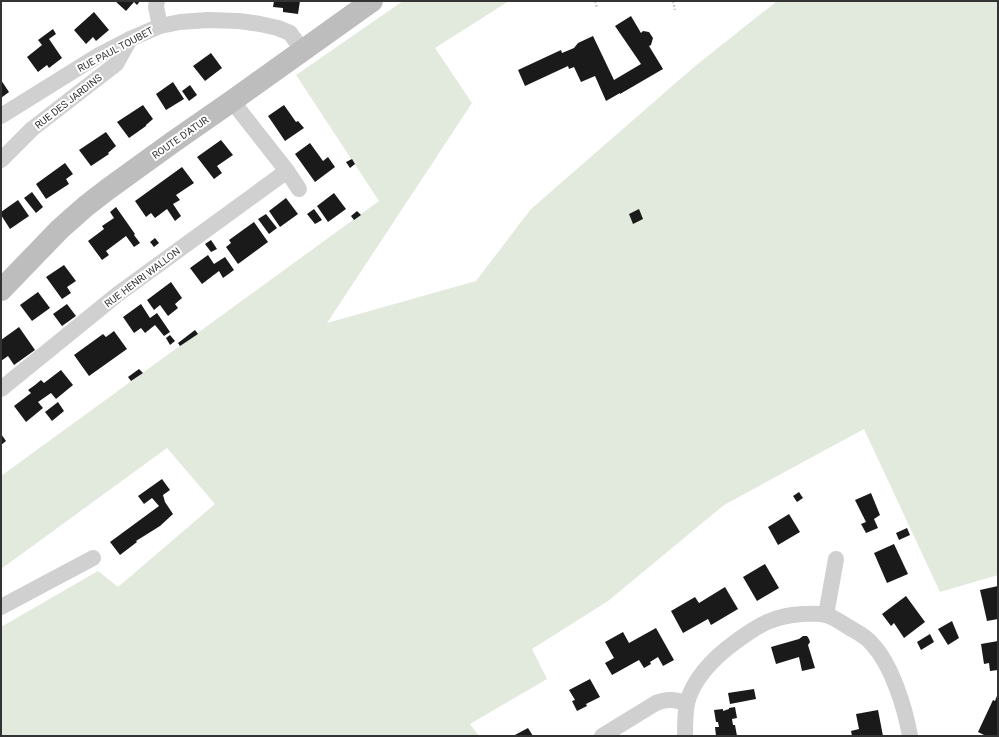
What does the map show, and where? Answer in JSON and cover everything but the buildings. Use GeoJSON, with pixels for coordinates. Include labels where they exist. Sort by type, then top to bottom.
{"type":"FeatureCollection","features":[{"type":"Feature","properties":{"kind":"main road","name":"ROUTE D'ATUR"},"geometry":{"type":"LineString","coordinates":[[1,290],[60,229],[86,206],[173,142],[372,1]]}},
{"type":"Feature","properties":{"kind":"street"},"geometry":{"type":"LineString","coordinates":[[157,1],[156,7],[160,26]]}},
{"type":"Feature","properties":{"kind":"street","name":"RUE PAUL TOUBET"},"geometry":{"type":"LineString","coordinates":[[1,116],[99,55],[160,26],[180,22],[208,20],[239,21],[260,24],[278,28],[290,33],[303,51]]}},
{"type":"Feature","properties":{"kind":"street","name":"RUE DES JARDINS"},"geometry":{"type":"LineString","coordinates":[[1,160],[32,129],[116,64],[130,39]]}},
{"type":"Feature","properties":{"kind":"street"},"geometry":{"type":"LineString","coordinates":[[232,101],[287,171],[299,189]]}},
{"type":"Feature","properties":{"kind":"street","name":"RUE HENRI WALLON"},"geometry":{"type":"LineString","coordinates":[[1,389],[118,294],[287,171]]}},
{"type":"Feature","properties":{"kind":"street"},"geometry":{"type":"LineString","coordinates":[[1,607],[93,558]]}},
{"type":"Feature","properties":{"kind":"street"},"geometry":{"type":"LineString","coordinates":[[826,615],[836,559]]}},
{"type":"Feature","properties":{"kind":"street"},"geometry":{"type":"LineString","coordinates":[[685,736],[687,703],[693,688],[703,673],[724,650],[756,628],[771,620],[791,615],[812,613],[826,615],[855,631],[872,643],[883,659],[893,680],[903,707],[910,736]]}},
{"type":"Feature","properties":{"kind":"street"},"geometry":{"type":"LineString","coordinates":[[602,736],[664,699],[687,703]]}},
{"type":"Feature","properties":{"kind":"path"},"geometry":{"type":"LineString","coordinates":[[595,1],[597,8]]}},
{"type":"Feature","properties":{"kind":"path"},"geometry":{"type":"LineString","coordinates":[[673,1],[675,10]]}},
{"type":"Feature","properties":{"kind":"shaded area"},"geometry":{"type":"Polygon","coordinates":[[[403,1],[509,1],[435,48],[472,103],[327,323],[476,281],[531,209],[694,67],[777,1],[998,1],[998,575],[940,592],[864,429],[724,505],[608,601],[532,649],[547,679],[470,724],[479,736],[1,736],[1,627],[98,571],[118,587],[215,504],[167,448],[1,569],[1,476],[379,201],[296,75],[403,1]]]}}]}
